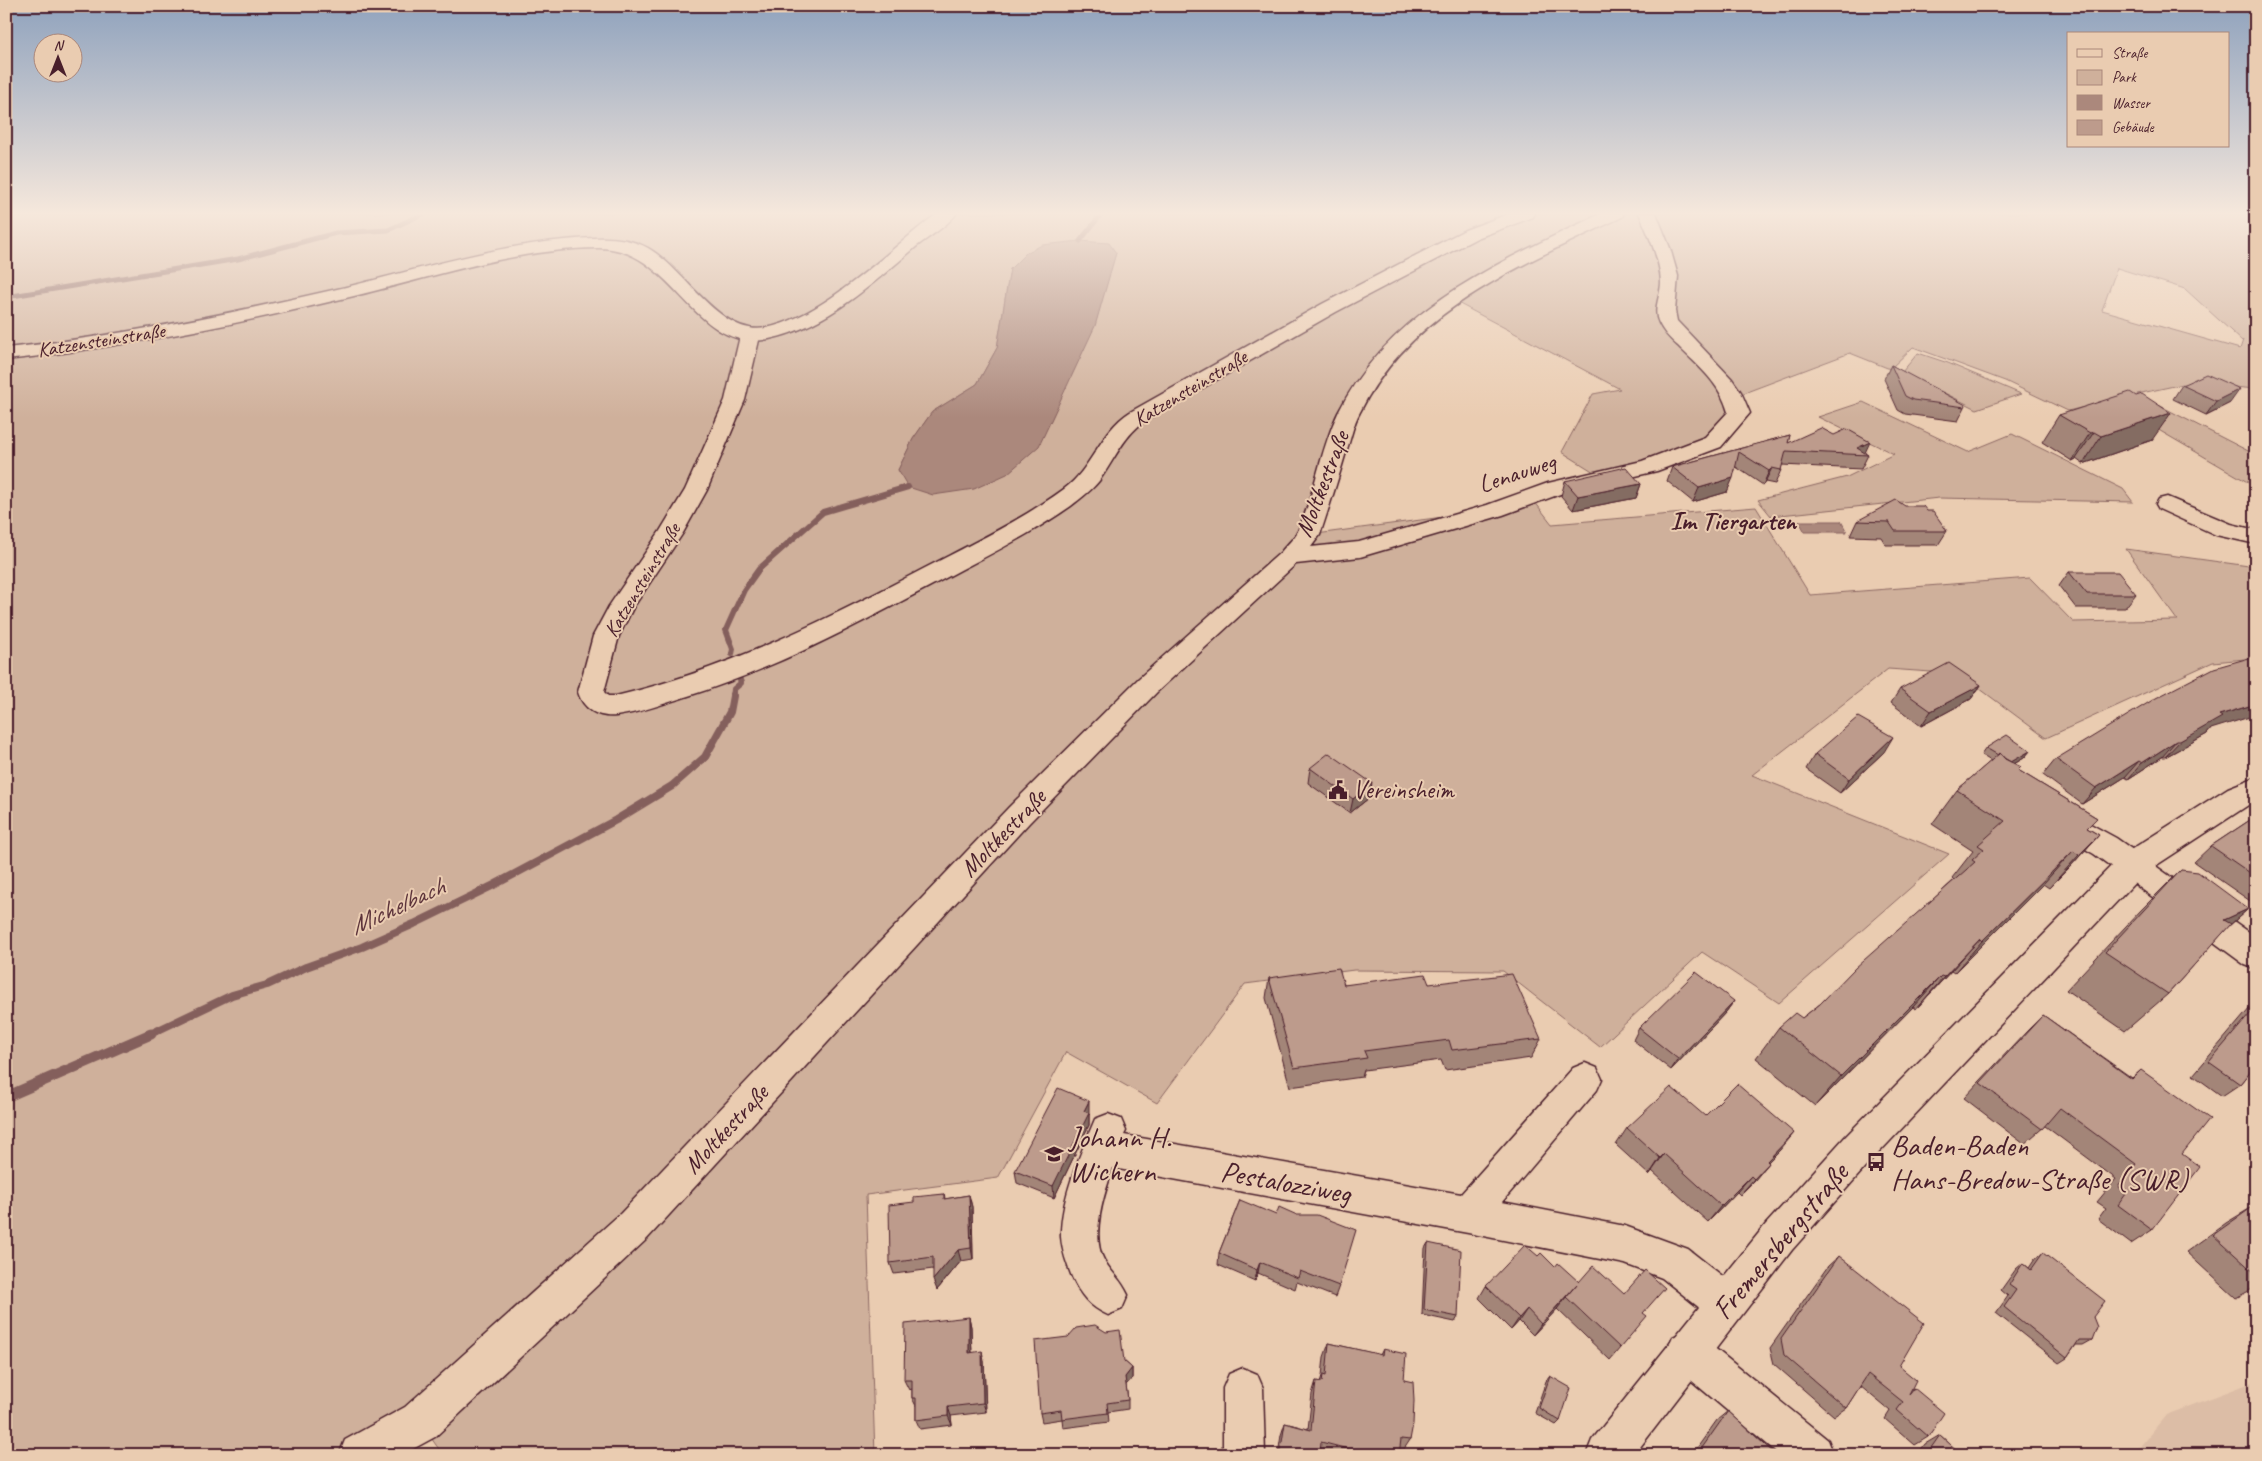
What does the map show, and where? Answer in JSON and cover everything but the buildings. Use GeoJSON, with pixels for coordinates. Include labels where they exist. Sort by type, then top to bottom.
{"type":"FeatureCollection","features":[{"type":"Feature","properties":{"kind":"street","name":"Katzensteinstraße"},"geometry":{"type":"LineString","coordinates":[[6,354],[174,329],[269,310],[390,281]]}},
{"type":"Feature","properties":{"kind":"street","name":"Katzensteinstraße"},"geometry":{"type":"LineString","coordinates":[[677,281],[717,320],[739,334],[750,336],[735,400],[696,490],[670,533],[621,606],[606,636],[591,692],[592,698],[597,703],[605,706],[616,706],[699,684],[786,650],[874,606],[1027,523],[1080,488],[1125,426],[1150,408],[1329,308],[1382,281]]}},
{"type":"Feature","properties":{"kind":"street"},"geometry":{"type":"LineString","coordinates":[[750,336],[785,329],[819,312],[859,281]]}},
{"type":"Feature","properties":{"kind":"street","name":"Moltkestraße"},"geometry":{"type":"LineString","coordinates":[[360,1455],[420,1422],[634,1226],[1019,815],[1148,685],[1289,557],[1308,535],[1356,395],[1375,369],[1404,336],[1435,310],[1481,281]]}},
{"type":"Feature","properties":{"kind":"street","name":"Lenauweg"},"geometry":{"type":"LineString","coordinates":[[1289,557],[1360,549],[1495,510],[1556,488],[1649,466],[1713,442],[1739,413],[1735,396],[1721,376],[1681,338],[1668,322],[1665,311],[1670,281]]}},
{"type":"Feature","properties":{"kind":"street"},"geometry":{"type":"LineString","coordinates":[[2167,504],[2224,530],[2256,537]]}},
{"type":"Feature","properties":{"kind":"street","name":"Fremersbergstraße"},"geometry":{"type":"LineString","coordinates":[[1606,1455],[1725,1303],[1780,1237],[1858,1149],[2132,865],[2238,796],[2256,788]]}},
{"type":"Feature","properties":{"kind":"street"},"geometry":{"type":"LineString","coordinates":[[2040,810],[2105,846],[2256,955]]}},
{"type":"Feature","properties":{"kind":"street"},"geometry":{"type":"LineString","coordinates":[[1468,1214],[1584,1079]]}},
{"type":"Feature","properties":{"kind":"street","name":"Pestalozziweg"},"geometry":{"type":"LineString","coordinates":[[1108,1295],[1089,1271],[1079,1244],[1080,1217],[1106,1140],[1625,1245],[1674,1263],[1725,1303]]}},
{"type":"Feature","properties":{"kind":"street"},"geometry":{"type":"LineString","coordinates":[[1687,1352],[1813,1455]]}},
{"type":"Feature","properties":{"kind":"street"},"geometry":{"type":"LineString","coordinates":[[1242,1388],[1244,1455]]}},
{"type":"Feature","properties":{"kind":"shaded area"},"geometry":{"type":"Polygon","coordinates":[[[2256,1381],[2256,1455],[2133,1455],[2166,1415],[2256,1381]]]}},
{"type":"Feature","properties":{"kind":"green space"},"geometry":{"type":"Polygon","coordinates":[[[6,281],[1008,281],[997,348],[977,384],[932,412],[913,439],[898,470],[1104,288],[1106,281],[2112,281],[2102,310],[2240,349],[2243,340],[2185,289],[2160,281],[2256,281],[2256,297],[2249,320],[2256,322],[2256,389],[2188,383],[2137,394],[2256,455],[2256,487],[2109,401],[2068,411],[2005,381],[1913,347],[1890,369],[1850,353],[1736,396],[1739,413],[1713,442],[1602,477],[1562,452],[1593,394],[1620,389],[1452,300],[1375,369],[1309,535],[1495,510],[1531,497],[1552,524],[1756,507],[1810,595],[2030,578],[2073,622],[2177,620],[2126,549],[2256,567],[2256,658],[2213,662],[2046,738],[1960,674],[1888,669],[1752,775],[1949,854],[1779,1003],[1702,952],[1600,1047],[1503,971],[1354,970],[1245,984],[1157,1103],[1066,1052],[998,1178],[866,1195],[875,1455],[443,1455],[420,1422],[360,1455],[6,1455],[6,281]]]}},
{"type":"Feature","properties":{"kind":"green space"},"geometry":{"type":"Polygon","coordinates":[[[1918,353],[1948,363],[2021,394],[1977,409],[1902,372],[1918,353]]]}},
{"type":"Feature","properties":{"kind":"green space"},"geometry":{"type":"Polygon","coordinates":[[[1863,402],[1968,452],[2012,434],[2123,489],[2133,502],[1939,498],[1771,516],[1758,500],[1847,477],[1894,454],[1818,417],[1863,402]]]}},
{"type":"Feature","properties":{"kind":"water"},"geometry":{"type":"Polygon","coordinates":[[[1008,281],[1108,281],[1095,326],[1039,446],[1007,474],[974,489],[933,495],[908,487],[898,470],[913,439],[932,412],[977,384],[997,348],[1008,281]]]}},
{"type":"Feature","properties":{"kind":"water"},"geometry":{"type":"Polygon","coordinates":[[[1799,521],[1841,521],[1847,532],[1805,532],[1799,521]]]}},
{"type":"Feature","properties":{"kind":"waterway"},"geometry":{"type":"LineString","coordinates":[[6,297],[103,281]]}},
{"type":"Feature","properties":{"kind":"waterway","name":"Michelbach"},"geometry":{"type":"LineString","coordinates":[[732,654],[733,649],[726,630],[744,590],[759,569],[823,512],[908,487]]}},
{"type":"Feature","properties":{"kind":"waterway","name":"Michelbach"},"geometry":{"type":"LineString","coordinates":[[733,697],[734,689],[741,683],[739,677]]}},
{"type":"Feature","properties":{"kind":"waterway","name":"Michelbach"},"geometry":{"type":"LineString","coordinates":[[148,1035],[232,995],[267,985],[306,967],[362,947],[414,924],[494,885],[616,820],[672,786],[705,757],[730,712],[733,696]]}},
{"type":"Feature","properties":{"kind":"waterway","name":"Michelbach"},"geometry":{"type":"LineString","coordinates":[[6,1097],[151,1034]]}},
{"type":"Feature","properties":{"kind":"place","name":"Vereinsheim"},"geometry":{"type":"Point","coordinates":[1338,790]}},
{"type":"Feature","properties":{"kind":"place","name":"Johann H. Wichern"},"geometry":{"type":"Point","coordinates":[1054,1154]}},
{"type":"Feature","properties":{"kind":"place","name":"Baden-Baden Hans-Bredow-Straße (SWR)"},"geometry":{"type":"Point","coordinates":[1876,1162]}},
{"type":"Feature","properties":{"kind":"district","name":"Im Tiergarten"},"geometry":{"type":"Point","coordinates":[1733,520]}}]}
